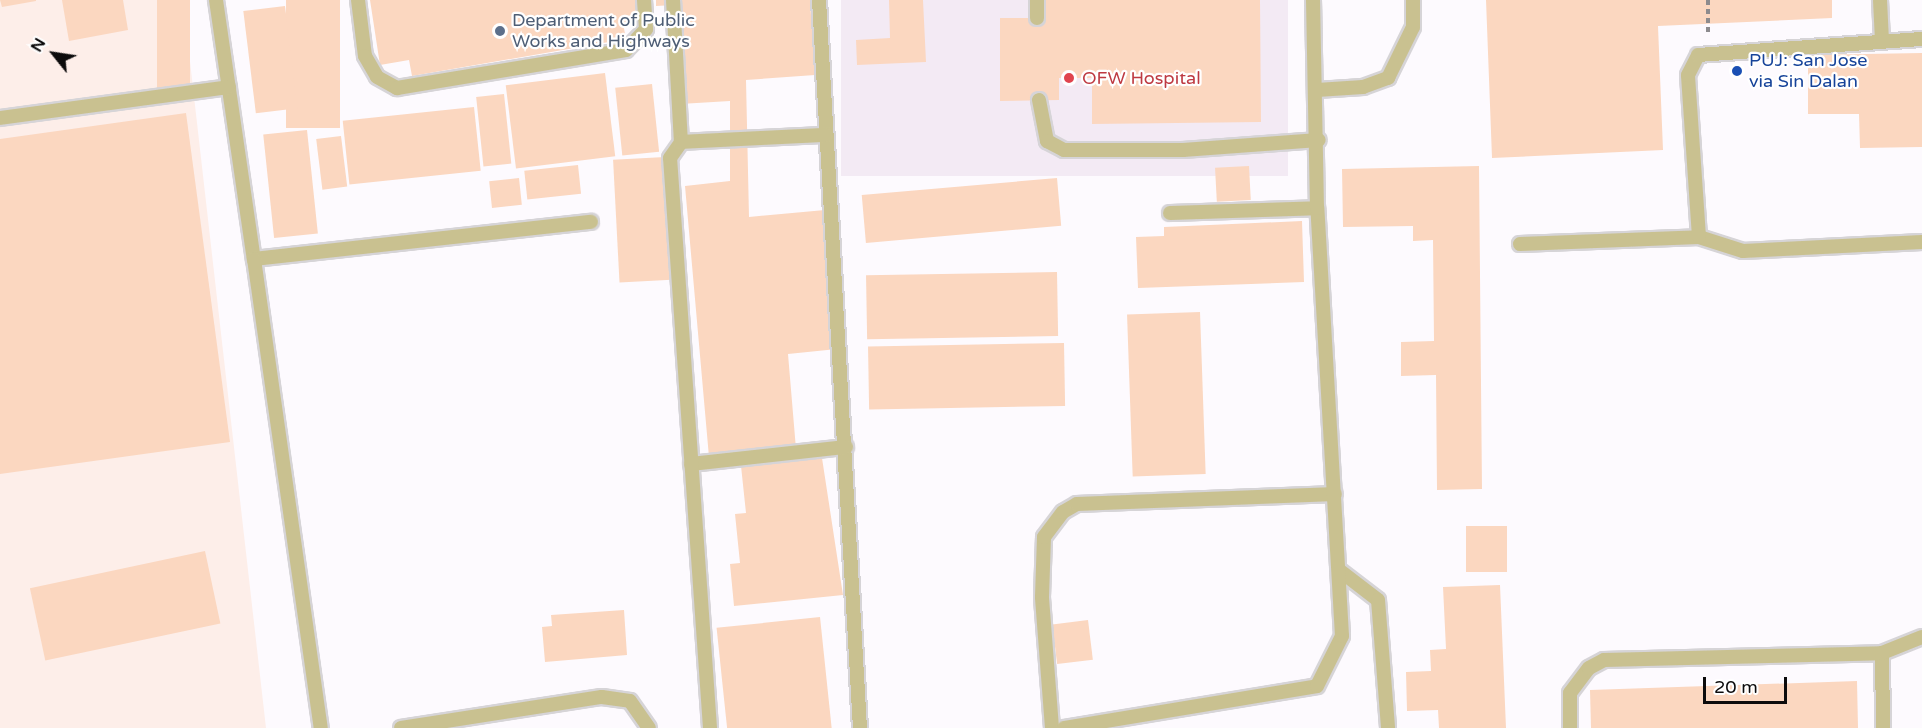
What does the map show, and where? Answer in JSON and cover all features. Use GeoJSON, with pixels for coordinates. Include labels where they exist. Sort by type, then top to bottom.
{"type":"FeatureCollection","features":[{"type":"Feature","properties":{"kind":"lane"},"geometry":{"type":"LineString","coordinates":[[216,0],[321,728]]}},
{"type":"Feature","properties":{"kind":"lane"},"geometry":{"type":"LineString","coordinates":[[358,0],[365,56],[376,78],[397,88],[626,50],[646,29],[644,0]]}},
{"type":"Feature","properties":{"kind":"lane"},"geometry":{"type":"LineString","coordinates":[[673,0],[681,142],[670,158],[671,192],[710,728]]}},
{"type":"Feature","properties":{"kind":"lane"},"geometry":{"type":"LineString","coordinates":[[819,0],[846,447],[860,728]]}},
{"type":"Feature","properties":{"kind":"lane"},"geometry":{"type":"LineString","coordinates":[[1037,0],[1037,18]]}},
{"type":"Feature","properties":{"kind":"lane"},"geometry":{"type":"LineString","coordinates":[[1064,728],[1317,686],[1342,636],[1317,208],[1319,140],[1313,0]]}},
{"type":"Feature","properties":{"kind":"lane"},"geometry":{"type":"LineString","coordinates":[[1317,90],[1363,87],[1388,78],[1413,27],[1413,0]]}},
{"type":"Feature","properties":{"kind":"lane"},"geometry":{"type":"LineString","coordinates":[[1880,0],[1882,41]]}},
{"type":"Feature","properties":{"kind":"lane"},"geometry":{"type":"LineString","coordinates":[[1699,237],[1688,75],[1698,55],[1922,39]]}},
{"type":"Feature","properties":{"kind":"lane"},"geometry":{"type":"LineString","coordinates":[[0,118],[229,87]]}},
{"type":"Feature","properties":{"kind":"lane"},"geometry":{"type":"LineString","coordinates":[[1039,100],[1047,141],[1064,150],[1183,150],[1319,140]]}},
{"type":"Feature","properties":{"kind":"lane"},"geometry":{"type":"LineString","coordinates":[[681,142],[826,135]]}},
{"type":"Feature","properties":{"kind":"lane"},"geometry":{"type":"LineString","coordinates":[[1170,213],[1317,208]]}},
{"type":"Feature","properties":{"kind":"lane"},"geometry":{"type":"LineString","coordinates":[[254,259],[591,222]]}},
{"type":"Feature","properties":{"kind":"lane"},"geometry":{"type":"LineString","coordinates":[[1520,244],[1699,237],[1743,251],[1922,242]]}},
{"type":"Feature","properties":{"kind":"lane"},"geometry":{"type":"LineString","coordinates":[[691,464],[846,447]]}},
{"type":"Feature","properties":{"kind":"lane"},"geometry":{"type":"LineString","coordinates":[[1052,728],[1042,597],[1044,537],[1063,512],[1077,504],[1335,494]]}},
{"type":"Feature","properties":{"kind":"lane"},"geometry":{"type":"LineString","coordinates":[[1339,570],[1378,600],[1388,728]]}},
{"type":"Feature","properties":{"kind":"lane"},"geometry":{"type":"LineString","coordinates":[[1570,728],[1570,693],[1589,668],[1604,660],[1882,653],[1922,637]]}},
{"type":"Feature","properties":{"kind":"lane"},"geometry":{"type":"LineString","coordinates":[[1882,653],[1883,728]]}},
{"type":"Feature","properties":{"kind":"lane"},"geometry":{"type":"LineString","coordinates":[[401,728],[602,697],[630,701],[649,728]]}},
{"type":"Feature","properties":{"kind":"path"},"geometry":{"type":"LineString","coordinates":[[1708,0],[1709,54]]}},
{"type":"Feature","properties":{"kind":"shaded area"},"geometry":{"type":"Polygon","coordinates":[[[0,0],[183,0],[266,728],[0,728],[0,0]]]}},
{"type":"Feature","properties":{"kind":"shaded area","name":"OFW Hospital"},"geometry":{"type":"Polygon","coordinates":[[[841,0],[1288,0],[1288,176],[841,176],[841,0]]]}},
{"type":"Feature","properties":{"kind":"building"},"geometry":{"type":"Polygon","coordinates":[[[0,0],[36,0],[36,1],[2,7],[0,0]]]}},
{"type":"Feature","properties":{"kind":"building"},"geometry":{"type":"Polygon","coordinates":[[[62,0],[123,0],[128,30],[69,41],[62,0]]]}},
{"type":"Feature","properties":{"kind":"building"},"geometry":{"type":"Polygon","coordinates":[[[157,0],[190,0],[190,88],[157,88],[157,0]]]}},
{"type":"Feature","properties":{"kind":"building"},"geometry":{"type":"Polygon","coordinates":[[[286,0],[340,0],[340,128],[286,128],[286,0]]]}},
{"type":"Feature","properties":{"kind":"building","name":"Department of Public Works and Highways"},"geometry":{"type":"Polygon","coordinates":[[[370,0],[640,0],[643,20],[623,23],[626,39],[412,76],[409,60],[380,65],[370,0]]]}},
{"type":"Feature","properties":{"kind":"building"},"geometry":{"type":"Polygon","coordinates":[[[656,0],[810,0],[815,75],[746,80],[749,217],[825,210],[837,349],[788,354],[796,449],[709,457],[685,186],[730,181],[730,101],[680,104],[674,5],[656,6],[656,0]]]}},
{"type":"Feature","properties":{"kind":"building"},"geometry":{"type":"Polygon","coordinates":[[[889,0],[923,0],[926,62],[857,65],[856,40],[890,38],[889,0]]]}},
{"type":"Feature","properties":{"kind":"building"},"geometry":{"type":"Polygon","coordinates":[[[1041,0],[1260,0],[1261,122],[1092,124],[1092,78],[1059,78],[1059,100],[1000,101],[1000,18],[1041,18],[1041,0]]]}},
{"type":"Feature","properties":{"kind":"building"},"geometry":{"type":"Polygon","coordinates":[[[1486,0],[1832,0],[1832,18],[1658,26],[1663,150],[1492,158],[1486,0]]]}},
{"type":"Feature","properties":{"kind":"building"},"geometry":{"type":"Polygon","coordinates":[[[285,6],[298,108],[256,113],[243,11],[285,6]]]}},
{"type":"Feature","properties":{"kind":"building"},"geometry":{"type":"Polygon","coordinates":[[[1922,53],[1922,147],[1860,148],[1859,114],[1808,114],[1808,55],[1922,53]]]}},
{"type":"Feature","properties":{"kind":"building"},"geometry":{"type":"Polygon","coordinates":[[[605,73],[615,156],[516,169],[506,85],[605,73]]]}},
{"type":"Feature","properties":{"kind":"building"},"geometry":{"type":"Polygon","coordinates":[[[652,84],[659,152],[622,155],[615,88],[652,84]]]}},
{"type":"Feature","properties":{"kind":"building"},"geometry":{"type":"Polygon","coordinates":[[[504,94],[511,164],[483,167],[476,97],[504,94]]]}},
{"type":"Feature","properties":{"kind":"building"},"geometry":{"type":"Polygon","coordinates":[[[474,107],[481,171],[349,184],[343,121],[474,107]]]}},
{"type":"Feature","properties":{"kind":"building"},"geometry":{"type":"Polygon","coordinates":[[[186,113],[230,442],[0,474],[0,139],[186,113]]]}},
{"type":"Feature","properties":{"kind":"building"},"geometry":{"type":"Polygon","coordinates":[[[307,130],[318,233],[274,238],[263,135],[307,130]]]}},
{"type":"Feature","properties":{"kind":"building"},"geometry":{"type":"Polygon","coordinates":[[[341,136],[347,187],[322,190],[316,139],[341,136]]]}},
{"type":"Feature","properties":{"kind":"building"},"geometry":{"type":"Polygon","coordinates":[[[665,157],[671,280],[620,283],[613,160],[665,157]]]}},
{"type":"Feature","properties":{"kind":"building"},"geometry":{"type":"Polygon","coordinates":[[[578,165],[581,194],[527,199],[524,171],[578,165]]]}},
{"type":"Feature","properties":{"kind":"building"},"geometry":{"type":"Polygon","coordinates":[[[1249,166],[1251,200],[1217,202],[1215,168],[1249,166]]]}},
{"type":"Feature","properties":{"kind":"building"},"geometry":{"type":"Polygon","coordinates":[[[1479,166],[1482,489],[1437,490],[1436,375],[1401,376],[1401,342],[1434,341],[1433,240],[1413,241],[1413,226],[1343,227],[1342,169],[1479,166]]]}},
{"type":"Feature","properties":{"kind":"building"},"geometry":{"type":"Polygon","coordinates":[[[519,178],[522,205],[492,208],[489,181],[519,178]]]}},
{"type":"Feature","properties":{"kind":"building"},"geometry":{"type":"Polygon","coordinates":[[[1057,178],[1061,226],[866,243],[862,195],[1057,178]]]}},
{"type":"Feature","properties":{"kind":"building"},"geometry":{"type":"Polygon","coordinates":[[[1302,221],[1304,282],[1138,288],[1136,237],[1164,236],[1164,227],[1302,221]]]}},
{"type":"Feature","properties":{"kind":"building"},"geometry":{"type":"Polygon","coordinates":[[[1057,272],[1058,336],[867,339],[866,275],[1057,272]]]}},
{"type":"Feature","properties":{"kind":"building"},"geometry":{"type":"Polygon","coordinates":[[[1200,312],[1206,474],[1133,476],[1127,315],[1200,312]]]}},
{"type":"Feature","properties":{"kind":"building"},"geometry":{"type":"Polygon","coordinates":[[[1064,343],[1065,406],[869,409],[868,346],[1064,343]]]}},
{"type":"Feature","properties":{"kind":"building"},"geometry":{"type":"Polygon","coordinates":[[[822,458],[843,595],[734,606],[730,564],[740,563],[735,514],[746,513],[741,466],[822,458]]]}},
{"type":"Feature","properties":{"kind":"building"},"geometry":{"type":"Polygon","coordinates":[[[1466,526],[1507,526],[1507,572],[1466,572],[1466,526]]]}},
{"type":"Feature","properties":{"kind":"building"},"geometry":{"type":"Polygon","coordinates":[[[205,551],[220,623],[45,661],[30,588],[205,551]]]}},
{"type":"Feature","properties":{"kind":"building"},"geometry":{"type":"Polygon","coordinates":[[[1500,585],[1506,728],[1439,728],[1438,710],[1407,711],[1406,672],[1431,671],[1430,650],[1446,649],[1443,587],[1500,585]]]}},
{"type":"Feature","properties":{"kind":"building"},"geometry":{"type":"Polygon","coordinates":[[[624,610],[627,655],[545,662],[542,627],[552,626],[551,615],[624,610]]]}},
{"type":"Feature","properties":{"kind":"building"},"geometry":{"type":"Polygon","coordinates":[[[820,617],[832,728],[727,728],[717,628],[820,617]]]}},
{"type":"Feature","properties":{"kind":"building"},"geometry":{"type":"Polygon","coordinates":[[[1088,620],[1093,660],[1057,664],[1052,624],[1088,620]]]}},
{"type":"Feature","properties":{"kind":"building"},"geometry":{"type":"Polygon","coordinates":[[[1857,681],[1858,728],[1591,728],[1590,690],[1857,681]]]}},
{"type":"Feature","properties":{"kind":"place","name":"Department of Public Works and Highways"},"geometry":{"type":"Point","coordinates":[500,31]}},
{"type":"Feature","properties":{"kind":"place","name":"PUJ: San Jose via Sin Dalan"},"geometry":{"type":"Point","coordinates":[1737,71]}},
{"type":"Feature","properties":{"kind":"place","name":"OFW Hospital"},"geometry":{"type":"Point","coordinates":[1069,78]}}]}
